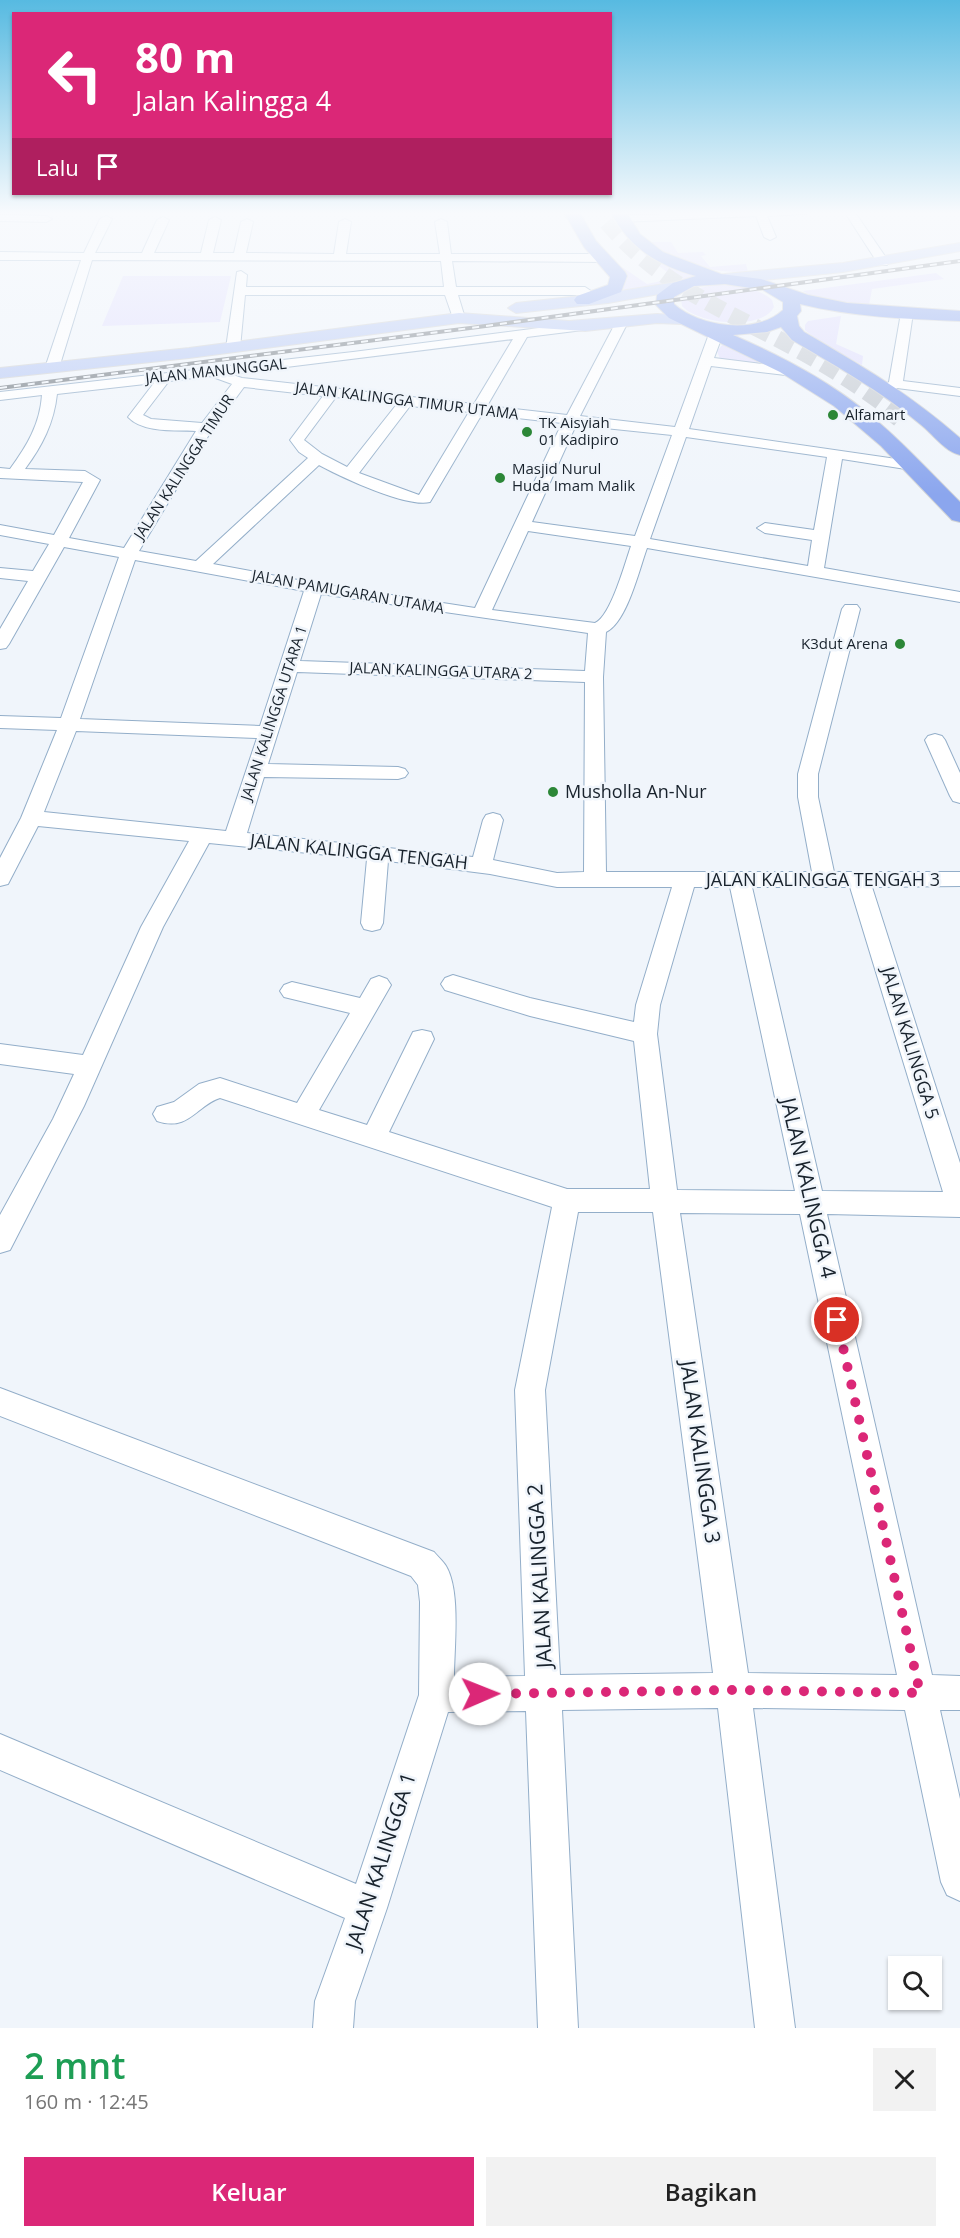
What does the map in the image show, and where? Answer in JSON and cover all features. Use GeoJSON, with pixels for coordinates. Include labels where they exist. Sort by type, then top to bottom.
{"type":"FeatureCollection","features":[{"type":"Feature","properties":{"kind":"highway"},"geometry":{"type":"LineString","coordinates":[[666,306],[687,321],[763,355],[794,372],[842,403],[912,465],[960,515]]}},
{"type":"Feature","properties":{"kind":"highway"},"geometry":{"type":"LineString","coordinates":[[793,306],[789,317],[790,327],[798,336],[891,386],[960,449]]}},
{"type":"Feature","properties":{"kind":"highway"},"geometry":{"type":"LineString","coordinates":[[826,306],[843,309],[960,316]]}},
{"type":"Feature","properties":{"kind":"highway"},"geometry":{"type":"LineString","coordinates":[[687,321],[716,328],[741,329],[765,326],[789,317],[843,309]]}},
{"type":"Feature","properties":{"kind":"highway"},"geometry":{"type":"LineString","coordinates":[[960,471],[893,418],[960,491]]}},
{"type":"Feature","properties":{"kind":"main road"},"geometry":{"type":"LineString","coordinates":[[0,373],[233,348],[542,306]]}},
{"type":"Feature","properties":{"kind":"main road"},"geometry":{"type":"LineString","coordinates":[[555,324],[545,321],[541,316],[560,306]]}},
{"type":"Feature","properties":{"kind":"main road"},"geometry":{"type":"LineString","coordinates":[[459,318],[586,326]]}},
{"type":"Feature","properties":{"kind":"main road","name":"JALAN MANUNGGAL"},"geometry":{"type":"LineString","coordinates":[[586,326],[622,322],[687,321]]}},
{"type":"Feature","properties":{"kind":"street"},"geometry":{"type":"LineString","coordinates":[[52,368],[72,306]]}},
{"type":"Feature","properties":{"kind":"street"},"geometry":{"type":"LineString","coordinates":[[233,348],[237,306]]}},
{"type":"Feature","properties":{"kind":"street"},"geometry":{"type":"LineString","coordinates":[[455,306],[459,318]]}},
{"type":"Feature","properties":{"kind":"street"},"geometry":{"type":"LineString","coordinates":[[907,313],[891,386],[960,392]]}},
{"type":"Feature","properties":{"kind":"street"},"geometry":{"type":"LineString","coordinates":[[481,614],[572,420],[622,322]]}},
{"type":"Feature","properties":{"kind":"street","name":"JALAN MANUNGGAL"},"geometry":{"type":"LineString","coordinates":[[0,396],[353,356],[586,326]]}},
{"type":"Feature","properties":{"kind":"street"},"geometry":{"type":"LineString","coordinates":[[353,356],[332,391],[297,440],[301,447],[316,459],[419,500],[424,499],[523,334]]}},
{"type":"Feature","properties":{"kind":"street"},"geometry":{"type":"LineString","coordinates":[[595,881],[594,676],[597,629],[606,625],[613,617],[717,334]]}},
{"type":"Feature","properties":{"kind":"street"},"geometry":{"type":"LineString","coordinates":[[706,361],[794,372]]}},
{"type":"Feature","properties":{"kind":"street","name":"JALAN KALINGGA TIMUR UTAMA"},"geometry":{"type":"LineString","coordinates":[[210,372],[240,382],[680,432],[912,465]]}},
{"type":"Feature","properties":{"kind":"street"},"geometry":{"type":"LineString","coordinates":[[165,377],[135,417],[148,423],[207,428]]}},
{"type":"Feature","properties":{"kind":"street","name":"JALAN KALINGGA TIMUR"},"geometry":{"type":"LineString","coordinates":[[129,553],[207,428],[240,382]]}},
{"type":"Feature","properties":{"kind":"street"},"geometry":{"type":"LineString","coordinates":[[7,473],[36,445],[46,424],[50,390]]}},
{"type":"Feature","properties":{"kind":"street"},"geometry":{"type":"LineString","coordinates":[[351,473],[407,400]]}},
{"type":"Feature","properties":{"kind":"street"},"geometry":{"type":"LineString","coordinates":[[815,572],[835,454]]}},
{"type":"Feature","properties":{"kind":"street"},"geometry":{"type":"LineString","coordinates":[[201,566],[316,459]]}},
{"type":"Feature","properties":{"kind":"street"},"geometry":{"type":"LineString","coordinates":[[0,644],[92,480],[91,477],[7,473]]}},
{"type":"Feature","properties":{"kind":"street"},"geometry":{"type":"LineString","coordinates":[[522,525],[641,542],[960,597]]}},
{"type":"Feature","properties":{"kind":"street"},"geometry":{"type":"LineString","coordinates":[[765,528],[820,536]]}},
{"type":"Feature","properties":{"kind":"street","name":"JALAN PAMUGARAN UTAMA"},"geometry":{"type":"LineString","coordinates":[[0,530],[314,588],[597,629]]}},
{"type":"Feature","properties":{"kind":"street"},"geometry":{"type":"LineString","coordinates":[[0,879],[31,818],[69,724],[129,553]]}},
{"type":"Feature","properties":{"kind":"street"},"geometry":{"type":"LineString","coordinates":[[0,573],[39,577]]}},
{"type":"Feature","properties":{"kind":"street","name":"JALAN KALINGGA UTARA 1"},"geometry":{"type":"LineString","coordinates":[[234,838],[314,588]]}},
{"type":"Feature","properties":{"kind":"street"},"geometry":{"type":"LineString","coordinates":[[825,881],[807,797],[808,774],[851,609]]}},
{"type":"Feature","properties":{"kind":"street","name":"JALAN KALINGGA UTARA 2"},"geometry":{"type":"LineString","coordinates":[[288,666],[594,676]]}},
{"type":"Feature","properties":{"kind":"street"},"geometry":{"type":"LineString","coordinates":[[0,722],[267,732]]}},
{"type":"Feature","properties":{"kind":"street"},"geometry":{"type":"LineString","coordinates":[[935,740],[960,796]]}},
{"type":"Feature","properties":{"kind":"street"},"geometry":{"type":"LineString","coordinates":[[256,770],[398,773]]}},
{"type":"Feature","properties":{"kind":"street","name":"JALAN KALINGGA TENGAH"},"geometry":{"type":"LineString","coordinates":[[31,818],[482,866],[557,880],[686,880]]}},
{"type":"Feature","properties":{"kind":"street"},"geometry":{"type":"LineString","coordinates":[[482,866],[493,819]]}},
{"type":"Feature","properties":{"kind":"street"},"geometry":{"type":"LineString","coordinates":[[0,1241],[81,1087],[148,938],[188,860],[203,836]]}},
{"type":"Feature","properties":{"kind":"street"},"geometry":{"type":"LineString","coordinates":[[372,923],[378,854]]}},
{"type":"Feature","properties":{"kind":"street","name":"JALAN KALINGGA TENGAH 3"},"geometry":{"type":"LineString","coordinates":[[686,880],[960,879]]}},
{"type":"Feature","properties":{"kind":"street","name":"JALAN KALINGGA 3"},"geometry":{"type":"LineString","coordinates":[[686,880],[648,1005],[645,1034],[665,1202],[733,1690],[775,2028]]}},
{"type":"Feature","properties":{"kind":"street","name":"JALAN KALINGGA 4"},"geometry":{"type":"LineString","coordinates":[[740,881],[960,1882]]}},
{"type":"Feature","properties":{"kind":"street","name":"JALAN KALINGGA 5"},"geometry":{"type":"LineString","coordinates":[[860,881],[960,1204]]}},
{"type":"Feature","properties":{"kind":"street"},"geometry":{"type":"LineString","coordinates":[[453,984],[530,1007],[645,1034]]}},
{"type":"Feature","properties":{"kind":"street"},"geometry":{"type":"LineString","coordinates":[[303,1115],[380,985]]}},
{"type":"Feature","properties":{"kind":"street"},"geometry":{"type":"LineString","coordinates":[[292,991],[366,1008]]}},
{"type":"Feature","properties":{"kind":"street"},"geometry":{"type":"LineString","coordinates":[[374,1137],[422,1039]]}},
{"type":"Feature","properties":{"kind":"street"},"geometry":{"type":"LineString","coordinates":[[0,1054],[90,1066]]}},
{"type":"Feature","properties":{"kind":"street"},"geometry":{"type":"LineString","coordinates":[[166,1114],[181,1112],[216,1087],[567,1200],[960,1204]]}},
{"type":"Feature","properties":{"kind":"street","name":"JALAN KALINGGA 2"},"geometry":{"type":"LineString","coordinates":[[558,2028],[530,1390],[567,1200]]}},
{"type":"Feature","properties":{"kind":"street","name":"JALAN KALINGGA 1"},"geometry":{"type":"LineString","coordinates":[[0,1402],[422,1564],[434,1578],[437,1602],[436,1695],[330,2019]]}},
{"type":"Feature","properties":{"kind":"street"},"geometry":{"type":"LineString","coordinates":[[436,1695],[733,1690],[960,1693]]}},
{"type":"Feature","properties":{"kind":"street"},"geometry":{"type":"LineString","coordinates":[[0,1752],[368,1908]]}},
{"type":"Feature","properties":{"kind":"shaded area"},"geometry":{"type":"Polygon","coordinates":[[[111,306],[224,306],[220,322],[102,326],[111,306]]]}},
{"type":"Feature","properties":{"kind":"shaded area"},"geometry":{"type":"Polygon","coordinates":[[[682,306],[774,307],[767,315],[757,320],[730,322],[701,317],[682,306]]]}},
{"type":"Feature","properties":{"kind":"shaded area"},"geometry":{"type":"Polygon","coordinates":[[[841,316],[836,344],[863,356],[862,365],[821,343],[805,330],[808,321],[841,316]]]}},
{"type":"Feature","properties":{"kind":"shaded area"},"geometry":{"type":"Polygon","coordinates":[[[723,344],[770,367],[720,359],[717,351],[723,344]]]}},
{"type":"Feature","properties":{"kind":"tunnel"},"geometry":{"type":"LineString","coordinates":[[714,306],[823,364],[897,414]]}},
{"type":"Feature","properties":{"kind":"tunnel"},"geometry":{"type":"LineString","coordinates":[[896,413],[901,417]]}},
{"type":"Feature","properties":{"kind":"railway"},"geometry":{"type":"LineString","coordinates":[[0,388],[634,306]]}},
{"type":"Feature","properties":{"kind":"place","name":"Alfamart"},"geometry":{"type":"Point","coordinates":[833,415]}},
{"type":"Feature","properties":{"kind":"place","name":"TK Aisyiah 01 Kadipiro"},"geometry":{"type":"Point","coordinates":[527,432]}},
{"type":"Feature","properties":{"kind":"place","name":"Masjid Nurul Huda Imam Malik"},"geometry":{"type":"Point","coordinates":[500,478]}},
{"type":"Feature","properties":{"kind":"place","name":"K3dut Arena"},"geometry":{"type":"Point","coordinates":[900,644]}},
{"type":"Feature","properties":{"kind":"place","name":"Musholla An-Nur"},"geometry":{"type":"Point","coordinates":[553,792]}},
{"type":"Feature","properties":{"kind":"route"},"geometry":{"type":"LineString","coordinates":[[480,1694],[733,1690],[920,1693],[837,1320]]}}]}
